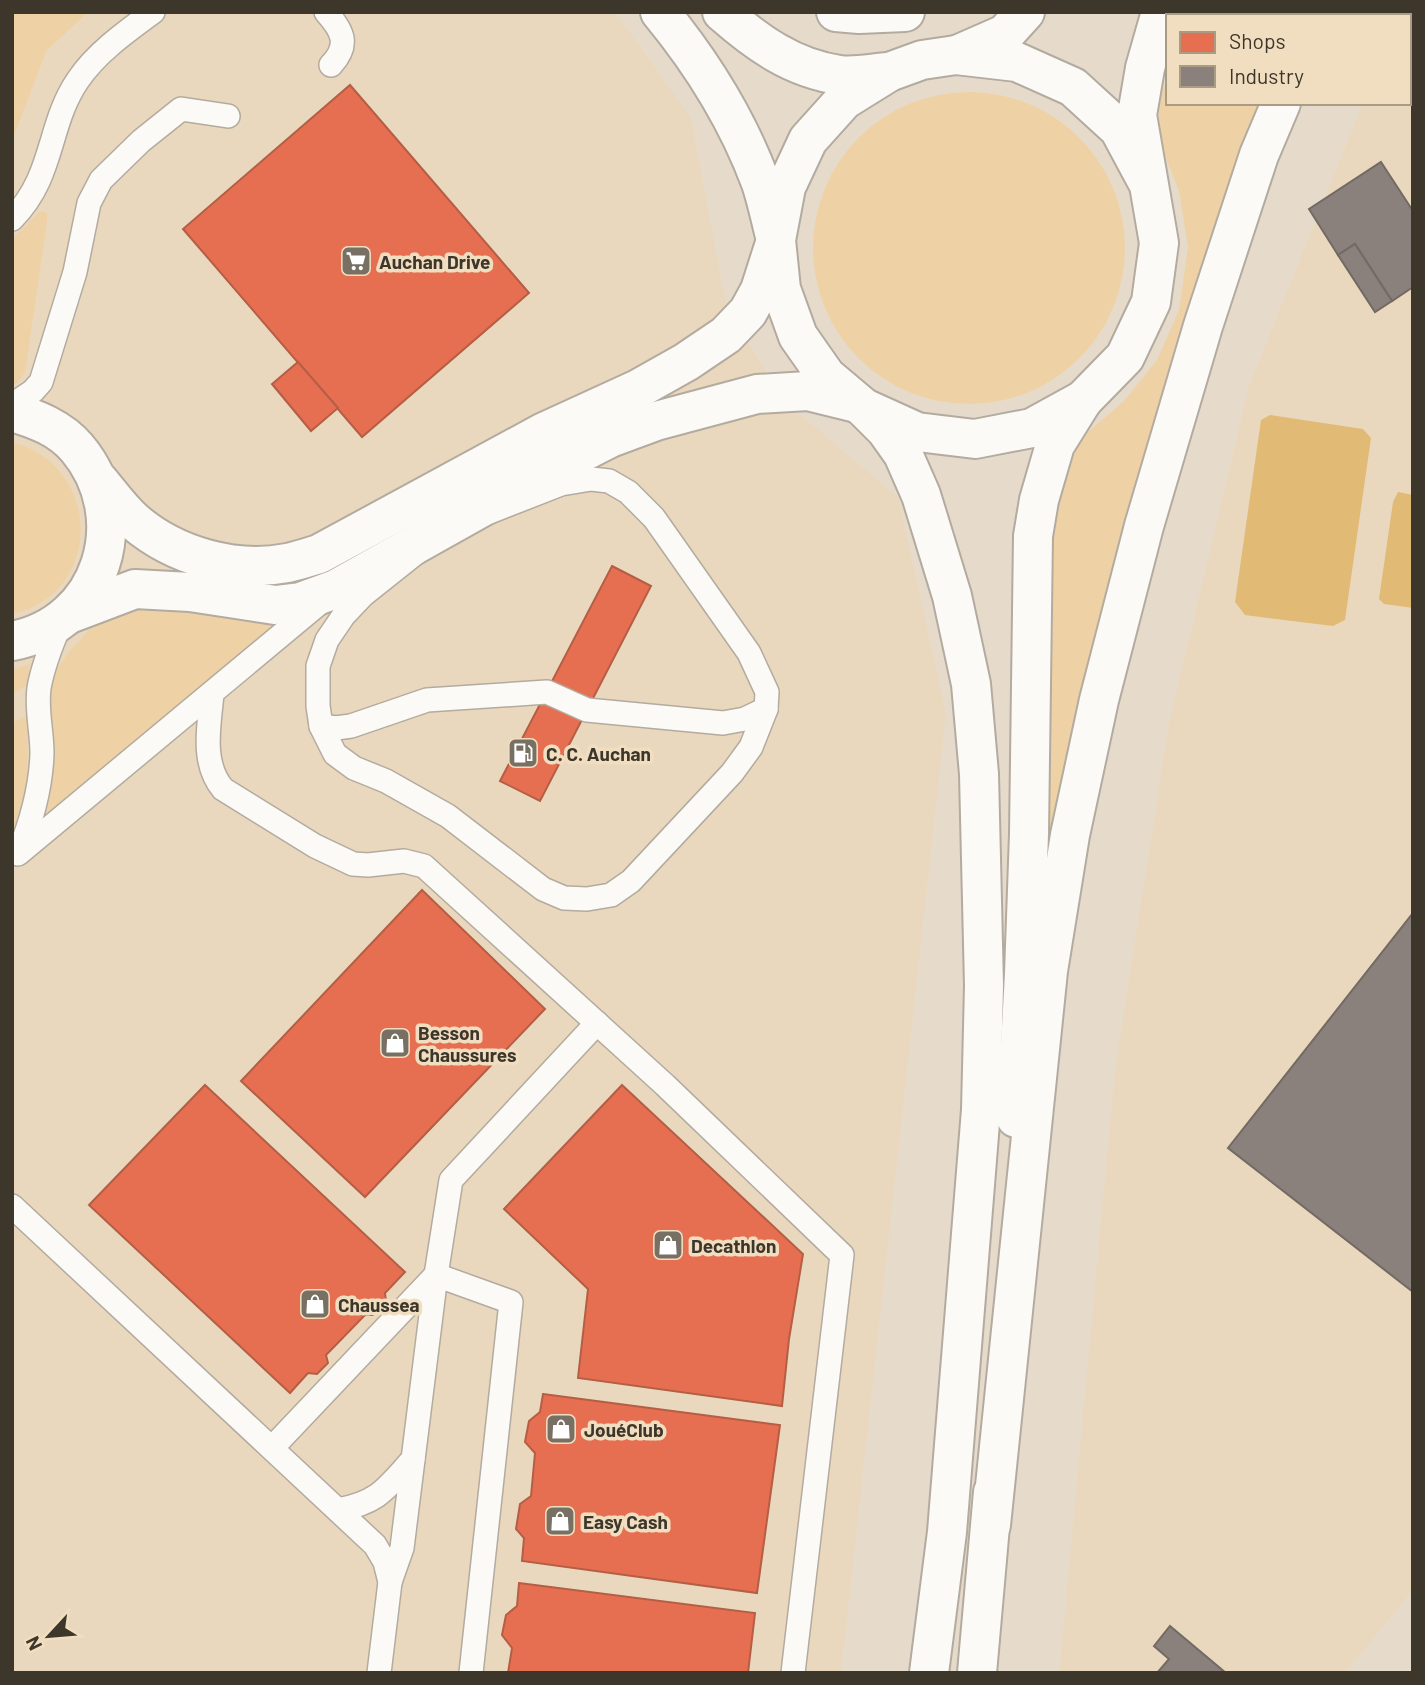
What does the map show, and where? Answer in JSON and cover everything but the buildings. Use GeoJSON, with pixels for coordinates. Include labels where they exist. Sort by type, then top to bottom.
{"type":"FeatureCollection","features":[{"type":"Feature","properties":{"kind":"main road"},"geometry":{"type":"LineString","coordinates":[[660,12],[719,96],[739,132],[761,185],[776,240],[781,289],[798,336],[826,376],[886,430],[903,454],[921,495],[952,596],[971,684],[979,774],[984,986],[981,1110],[947,1532],[929,1673]]}},
{"type":"Feature","properties":{"kind":"main road"},"geometry":{"type":"LineString","coordinates":[[722,12],[754,40],[797,64],[841,76],[889,72]]}},
{"type":"Feature","properties":{"kind":"main road"},"geometry":{"type":"LineString","coordinates":[[836,12],[905,12]]}},
{"type":"Feature","properties":{"kind":"main road"},"geometry":{"type":"LineString","coordinates":[[12,412],[44,422],[76,447],[99,481],[133,520],[168,545],[194,556],[242,565],[286,563],[319,554],[544,432],[638,389],[726,335],[748,312],[760,290],[776,240],[786,187],[808,140],[844,100],[889,72],[922,60],[956,55],[1005,34],[1026,12]]}},
{"type":"Feature","properties":{"kind":"main road"},"geometry":{"type":"LineString","coordinates":[[991,1524],[1024,974],[1033,685],[1033,536],[1039,500],[1055,444],[1083,400],[1125,357],[1151,302],[1159,243],[1137,115],[1145,68],[1161,12]]}},
{"type":"Feature","properties":{"kind":"main road"},"geometry":{"type":"LineString","coordinates":[[956,55],[1017,62],[1073,87],[1119,129],[1148,183]]}},
{"type":"Feature","properties":{"kind":"main road"},"geometry":{"type":"LineString","coordinates":[[977,1673],[1048,971],[1070,835],[1099,700],[1148,513],[1211,299],[1259,155],[1281,105]]}},
{"type":"Feature","properties":{"kind":"main road"},"geometry":{"type":"LineString","coordinates":[[12,641],[30,638],[65,618],[135,589],[190,592],[275,605],[300,602],[336,589],[610,438],[683,413],[757,394],[808,391],[861,405],[917,432],[975,439],[1032,428],[1083,400]]}},
{"type":"Feature","properties":{"kind":"main road"},"geometry":{"type":"LineString","coordinates":[[65,618],[88,593],[104,558],[107,519],[99,481]]}},
{"type":"Feature","properties":{"kind":"lane"},"geometry":{"type":"LineString","coordinates":[[12,219],[32,195],[42,176],[64,107],[78,80],[102,54],[153,12]]}},
{"type":"Feature","properties":{"kind":"lane"},"geometry":{"type":"LineString","coordinates":[[327,12],[338,26],[343,41],[341,55],[331,65]]}},
{"type":"Feature","properties":{"kind":"lane"},"geometry":{"type":"LineString","coordinates":[[12,405],[41,382],[75,272],[89,203],[101,180],[141,141],[181,109],[228,116]]}},
{"type":"Feature","properties":{"kind":"lane"},"geometry":{"type":"LineString","coordinates":[[591,478],[609,481],[628,492],[654,518],[749,653],[767,692],[766,709],[751,747],[732,773],[640,872],[611,895],[587,899],[564,898],[543,889],[448,816],[386,780],[354,768],[335,754],[321,726],[318,666],[327,640],[344,615],[363,595],[446,528],[561,484],[591,478]]}},
{"type":"Feature","properties":{"kind":"lane"},"geometry":{"type":"LineString","coordinates":[[15,857],[336,589]]}},
{"type":"Feature","properties":{"kind":"lane"},"geometry":{"type":"LineString","coordinates":[[15,857],[30,827],[37,799],[42,752],[38,721],[39,690],[47,656],[65,618]]}},
{"type":"Feature","properties":{"kind":"lane"},"geometry":{"type":"LineString","coordinates":[[321,726],[351,726],[427,700],[547,692],[587,710],[723,723],[745,719],[766,709]]}},
{"type":"Feature","properties":{"kind":"lane"},"geometry":{"type":"LineString","coordinates":[[212,694],[209,767],[223,789],[315,846],[353,864],[404,861],[424,866],[665,1085],[842,1255],[793,1673]]}},
{"type":"Feature","properties":{"kind":"lane"},"geometry":{"type":"LineString","coordinates":[[379,1673],[390,1581],[402,1548],[436,1275],[451,1180],[597,1023]]}},
{"type":"Feature","properties":{"kind":"lane"},"geometry":{"type":"LineString","coordinates":[[12,1206],[375,1545],[385,1562],[390,1581]]}},
{"type":"Feature","properties":{"kind":"lane"},"geometry":{"type":"LineString","coordinates":[[272,1448],[436,1275]]}},
{"type":"Feature","properties":{"kind":"lane"},"geometry":{"type":"LineString","coordinates":[[436,1275],[511,1301],[471,1673]]}},
{"type":"Feature","properties":{"kind":"lane"},"geometry":{"type":"LineString","coordinates":[[338,1510],[362,1505],[377,1498],[413,1459]]}},
{"type":"Feature","properties":{"kind":"shaded area"},"geometry":{"type":"Polygon","coordinates":[[[12,12],[615,12],[691,118],[727,309],[785,402],[898,497],[946,714],[841,1673],[12,1673],[12,12]]]}},
{"type":"Feature","properties":{"kind":"shaded area"},"geometry":{"type":"Polygon","coordinates":[[[12,12],[88,12],[46,51],[12,141],[12,12]]]}},
{"type":"Feature","properties":{"kind":"shaded area"},"geometry":{"type":"Polygon","coordinates":[[[1187,12],[1298,12],[1297,14],[1187,12]]]}},
{"type":"Feature","properties":{"kind":"shaded area"},"geometry":{"type":"Polygon","coordinates":[[[1413,12],[1413,1590],[1345,1673],[1059,1673],[1115,1069],[1169,723],[1249,386],[1362,105],[1411,105],[1411,14],[1400,14],[1413,12]]]}},
{"type":"Feature","properties":{"kind":"shaded area"},"geometry":{"type":"Polygon","coordinates":[[[1166,80],[1166,105],[1260,105],[1223,201],[1152,431],[1052,828],[1046,831],[1054,508],[1063,468],[1076,442],[1124,401],[1157,360],[1179,310],[1188,247],[1179,191],[1158,138],[1159,103],[1166,80]]]}},
{"type":"Feature","properties":{"kind":"shaded area"},"geometry":{"type":"Polygon","coordinates":[[[969,92],[999,95],[1029,104],[1056,118],[1090,149],[1113,188],[1122,218],[1125,248],[1122,278],[1113,308],[1099,335],[1068,369],[1029,392],[999,401],[969,404],[939,401],[909,392],[882,378],[848,347],[825,308],[816,278],[813,248],[816,218],[825,188],[839,161],[870,127],[909,104],[939,95],[969,92]]]}},
{"type":"Feature","properties":{"kind":"shaded area"},"geometry":{"type":"Polygon","coordinates":[[[40,211],[47,213],[47,222],[25,372],[16,384],[12,384],[12,240],[40,211]]]}},
{"type":"Feature","properties":{"kind":"shaded area"},"geometry":{"type":"Polygon","coordinates":[[[1270,415],[1363,429],[1371,438],[1345,620],[1333,626],[1245,615],[1235,602],[1261,420],[1270,415]]]}},
{"type":"Feature","properties":{"kind":"shaded area"},"geometry":{"type":"Polygon","coordinates":[[[12,442],[42,455],[63,476],[76,502],[81,530],[76,557],[64,582],[42,602],[12,614],[12,442]]]}},
{"type":"Feature","properties":{"kind":"shaded area"},"geometry":{"type":"Polygon","coordinates":[[[1398,492],[1413,495],[1413,608],[1384,604],[1379,599],[1393,502],[1398,492]]]}},
{"type":"Feature","properties":{"kind":"shaded area"},"geometry":{"type":"Polygon","coordinates":[[[147,602],[282,622],[47,813],[52,778],[50,693],[57,669],[98,620],[147,602]]]}},
{"type":"Feature","properties":{"kind":"shaded area"},"geometry":{"type":"Polygon","coordinates":[[[30,664],[28,685],[12,694],[12,670],[30,664]]]}},
{"type":"Feature","properties":{"kind":"shaded area"},"geometry":{"type":"Polygon","coordinates":[[[28,715],[27,784],[12,836],[12,723],[28,715]]]}},
{"type":"Feature","properties":{"kind":"place","name":"Auchan Drive"},"geometry":{"type":"Point","coordinates":[356,261]}},
{"type":"Feature","properties":{"kind":"place","name":"C. C. Auchan"},"geometry":{"type":"Point","coordinates":[523,753]}},
{"type":"Feature","properties":{"kind":"place","name":"Besson Chaussures"},"geometry":{"type":"Point","coordinates":[395,1043]}},
{"type":"Feature","properties":{"kind":"place","name":"Decathlon"},"geometry":{"type":"Point","coordinates":[668,1245]}},
{"type":"Feature","properties":{"kind":"place","name":"Chaussea"},"geometry":{"type":"Point","coordinates":[315,1304]}},
{"type":"Feature","properties":{"kind":"place","name":"JouéClub"},"geometry":{"type":"Point","coordinates":[561,1429]}},
{"type":"Feature","properties":{"kind":"place","name":"Easy Cash"},"geometry":{"type":"Point","coordinates":[560,1521]}}]}
